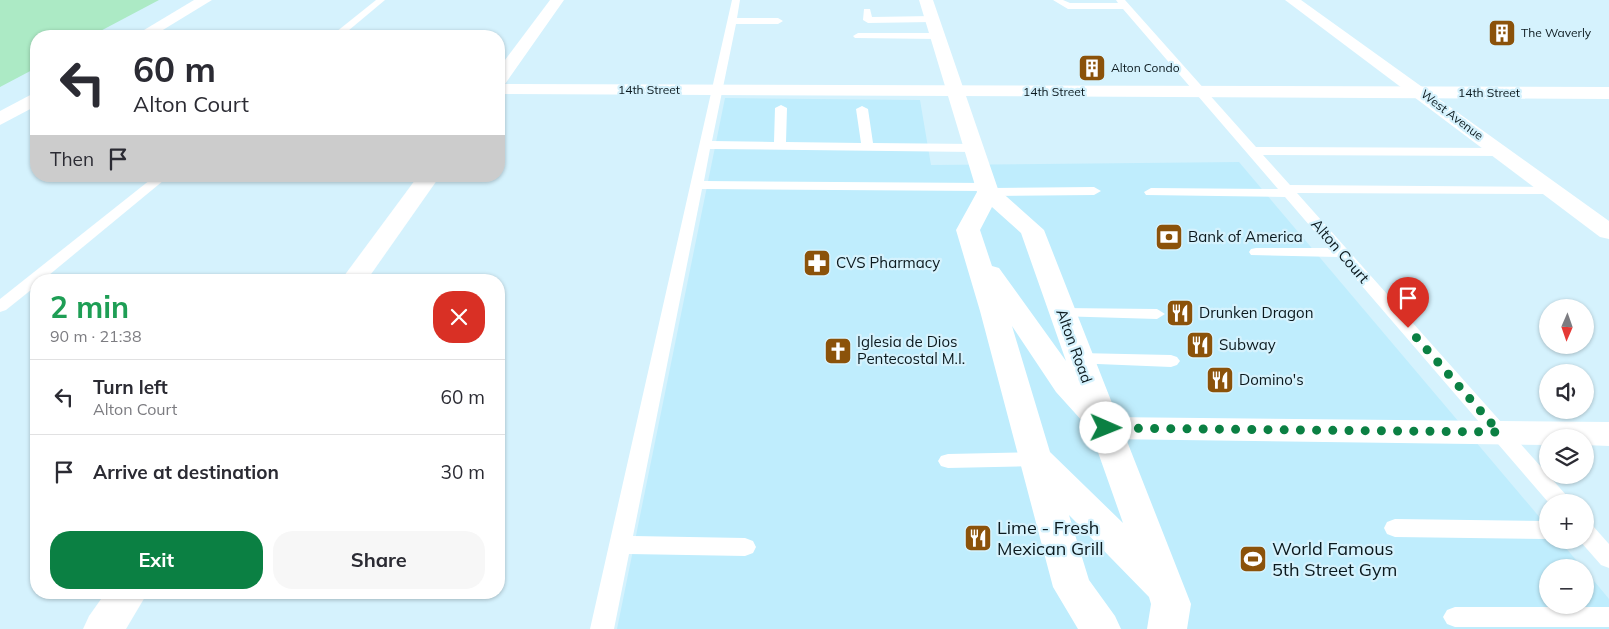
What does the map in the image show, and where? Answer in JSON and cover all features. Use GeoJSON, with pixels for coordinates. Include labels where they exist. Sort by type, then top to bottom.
{"type":"FeatureCollection","features":[{"type":"Feature","properties":{"kind":"main road"},"geometry":{"type":"LineString","coordinates":[[152,30],[205,0]]}},
{"type":"Feature","properties":{"kind":"main road"},"geometry":{"type":"LineString","coordinates":[[505,72],[557,0]]}},
{"type":"Feature","properties":{"kind":"main road"},"geometry":{"type":"LineString","coordinates":[[926,0],[987,189],[968,230],[978,256],[1072,587],[1101,629]]}},
{"type":"Feature","properties":{"kind":"main road","name":"West Avenue"},"geometry":{"type":"LineString","coordinates":[[1292,0],[1423,93],[1609,232]]}},
{"type":"Feature","properties":{"kind":"main road","name":"14th Street"},"geometry":{"type":"LineString","coordinates":[[505,89],[1609,93]]}},
{"type":"Feature","properties":{"kind":"main road"},"geometry":{"type":"LineString","coordinates":[[0,118],[30,101]]}},
{"type":"Feature","properties":{"kind":"main road"},"geometry":{"type":"LineString","coordinates":[[358,274],[425,182]]}},
{"type":"Feature","properties":{"kind":"main road","name":"Alton Road"},"geometry":{"type":"LineString","coordinates":[[987,189],[1032,230],[1171,604],[1167,629]]}},
{"type":"Feature","properties":{"kind":"main road"},"geometry":{"type":"LineString","coordinates":[[978,256],[1067,385],[1106,428],[1609,434]]}},
{"type":"Feature","properties":{"kind":"main road"},"geometry":{"type":"LineString","coordinates":[[1037,459],[1165,591]]}},
{"type":"Feature","properties":{"kind":"main road"},"geometry":{"type":"LineString","coordinates":[[103,629],[124,599]]}},
{"type":"Feature","properties":{"kind":"lane"},"geometry":{"type":"LineString","coordinates":[[344,30],[381,0]]}},
{"type":"Feature","properties":{"kind":"lane"},"geometry":{"type":"LineString","coordinates":[[602,629],[736,0]]}},
{"type":"Feature","properties":{"kind":"lane"},"geometry":{"type":"LineString","coordinates":[[1058,0],[1068,6],[1122,3]]}},
{"type":"Feature","properties":{"kind":"lane","name":"Alton Court"},"geometry":{"type":"LineString","coordinates":[[1122,3],[1553,494]]}},
{"type":"Feature","properties":{"kind":"lane"},"geometry":{"type":"LineString","coordinates":[[867,11],[868,20],[932,19]]}},
{"type":"Feature","properties":{"kind":"lane"},"geometry":{"type":"LineString","coordinates":[[732,21],[778,21]]}},
{"type":"Feature","properties":{"kind":"lane"},"geometry":{"type":"LineString","coordinates":[[858,36],[937,36]]}},
{"type":"Feature","properties":{"kind":"lane"},"geometry":{"type":"LineString","coordinates":[[780,145],[781,108]]}},
{"type":"Feature","properties":{"kind":"lane"},"geometry":{"type":"LineString","coordinates":[[862,109],[867,146]]}},
{"type":"Feature","properties":{"kind":"lane"},"geometry":{"type":"LineString","coordinates":[[705,145],[974,148]]}},
{"type":"Feature","properties":{"kind":"lane"},"geometry":{"type":"LineString","coordinates":[[1252,150],[1501,152]]}},
{"type":"Feature","properties":{"kind":"lane"},"geometry":{"type":"LineString","coordinates":[[41,274],[156,182]]}},
{"type":"Feature","properties":{"kind":"lane"},"geometry":{"type":"LineString","coordinates":[[697,185],[1094,191]]}},
{"type":"Feature","properties":{"kind":"lane"},"geometry":{"type":"LineString","coordinates":[[1151,192],[1553,190]]}},
{"type":"Feature","properties":{"kind":"lane"},"geometry":{"type":"LineString","coordinates":[[1256,252],[1342,253]]}},
{"type":"Feature","properties":{"kind":"lane"},"geometry":{"type":"LineString","coordinates":[[0,307],[30,283]]}},
{"type":"Feature","properties":{"kind":"lane"},"geometry":{"type":"LineString","coordinates":[[1062,313],[1157,314]]}},
{"type":"Feature","properties":{"kind":"lane"},"geometry":{"type":"LineString","coordinates":[[1079,359],[1171,361]]}},
{"type":"Feature","properties":{"kind":"lane"},"geometry":{"type":"LineString","coordinates":[[948,461],[1037,459]]}},
{"type":"Feature","properties":{"kind":"lane"},"geometry":{"type":"LineString","coordinates":[[1395,528],[1539,530]]}},
{"type":"Feature","properties":{"kind":"lane"},"geometry":{"type":"LineString","coordinates":[[1594,542],[1609,559]]}},
{"type":"Feature","properties":{"kind":"lane"},"geometry":{"type":"LineString","coordinates":[[620,545],[745,547]]}},
{"type":"Feature","properties":{"kind":"lane"},"geometry":{"type":"LineString","coordinates":[[1455,617],[1609,617]]}},
{"type":"Feature","properties":{"kind":"shaded area"},"geometry":{"type":"Polygon","coordinates":[[[725,98],[920,100],[931,165],[1239,162],[1539,517],[1539,549],[1567,549],[1575,559],[1539,559],[1539,614],[1594,614],[1594,581],[1609,599],[1609,629],[617,629],[725,98]]]}},
{"type":"Feature","properties":{"kind":"green space"},"geometry":{"type":"Polygon","coordinates":[[[0,0],[159,0],[102,30],[30,30],[30,71],[0,87],[0,0]]]}},
{"type":"Feature","properties":{"kind":"place","name":"The Waverly"},"geometry":{"type":"Point","coordinates":[1502,33]}},
{"type":"Feature","properties":{"kind":"place","name":"Alton Condo"},"geometry":{"type":"Point","coordinates":[1092,68]}},
{"type":"Feature","properties":{"kind":"place","name":"Bank of America"},"geometry":{"type":"Point","coordinates":[1169,237]}},
{"type":"Feature","properties":{"kind":"place","name":"CVS Pharmacy"},"geometry":{"type":"Point","coordinates":[817,263]}},
{"type":"Feature","properties":{"kind":"place","name":"Drunken Dragon"},"geometry":{"type":"Point","coordinates":[1180,313]}},
{"type":"Feature","properties":{"kind":"place","name":"Subway"},"geometry":{"type":"Point","coordinates":[1200,345]}},
{"type":"Feature","properties":{"kind":"place","name":"Iglesia de Dios Pentecostal M.I."},"geometry":{"type":"Point","coordinates":[838,351]}},
{"type":"Feature","properties":{"kind":"place","name":"Domino's"},"geometry":{"type":"Point","coordinates":[1220,380]}},
{"type":"Feature","properties":{"kind":"place","name":"Lime - Fresh Mexican Grill"},"geometry":{"type":"Point","coordinates":[978,538]}},
{"type":"Feature","properties":{"kind":"place","name":"World Famous 5th Street Gym"},"geometry":{"type":"Point","coordinates":[1253,559]}},
{"type":"Feature","properties":{"kind":"route"},"geometry":{"type":"LineString","coordinates":[[1106,428],[1499,432],[1408,328]]}}]}
